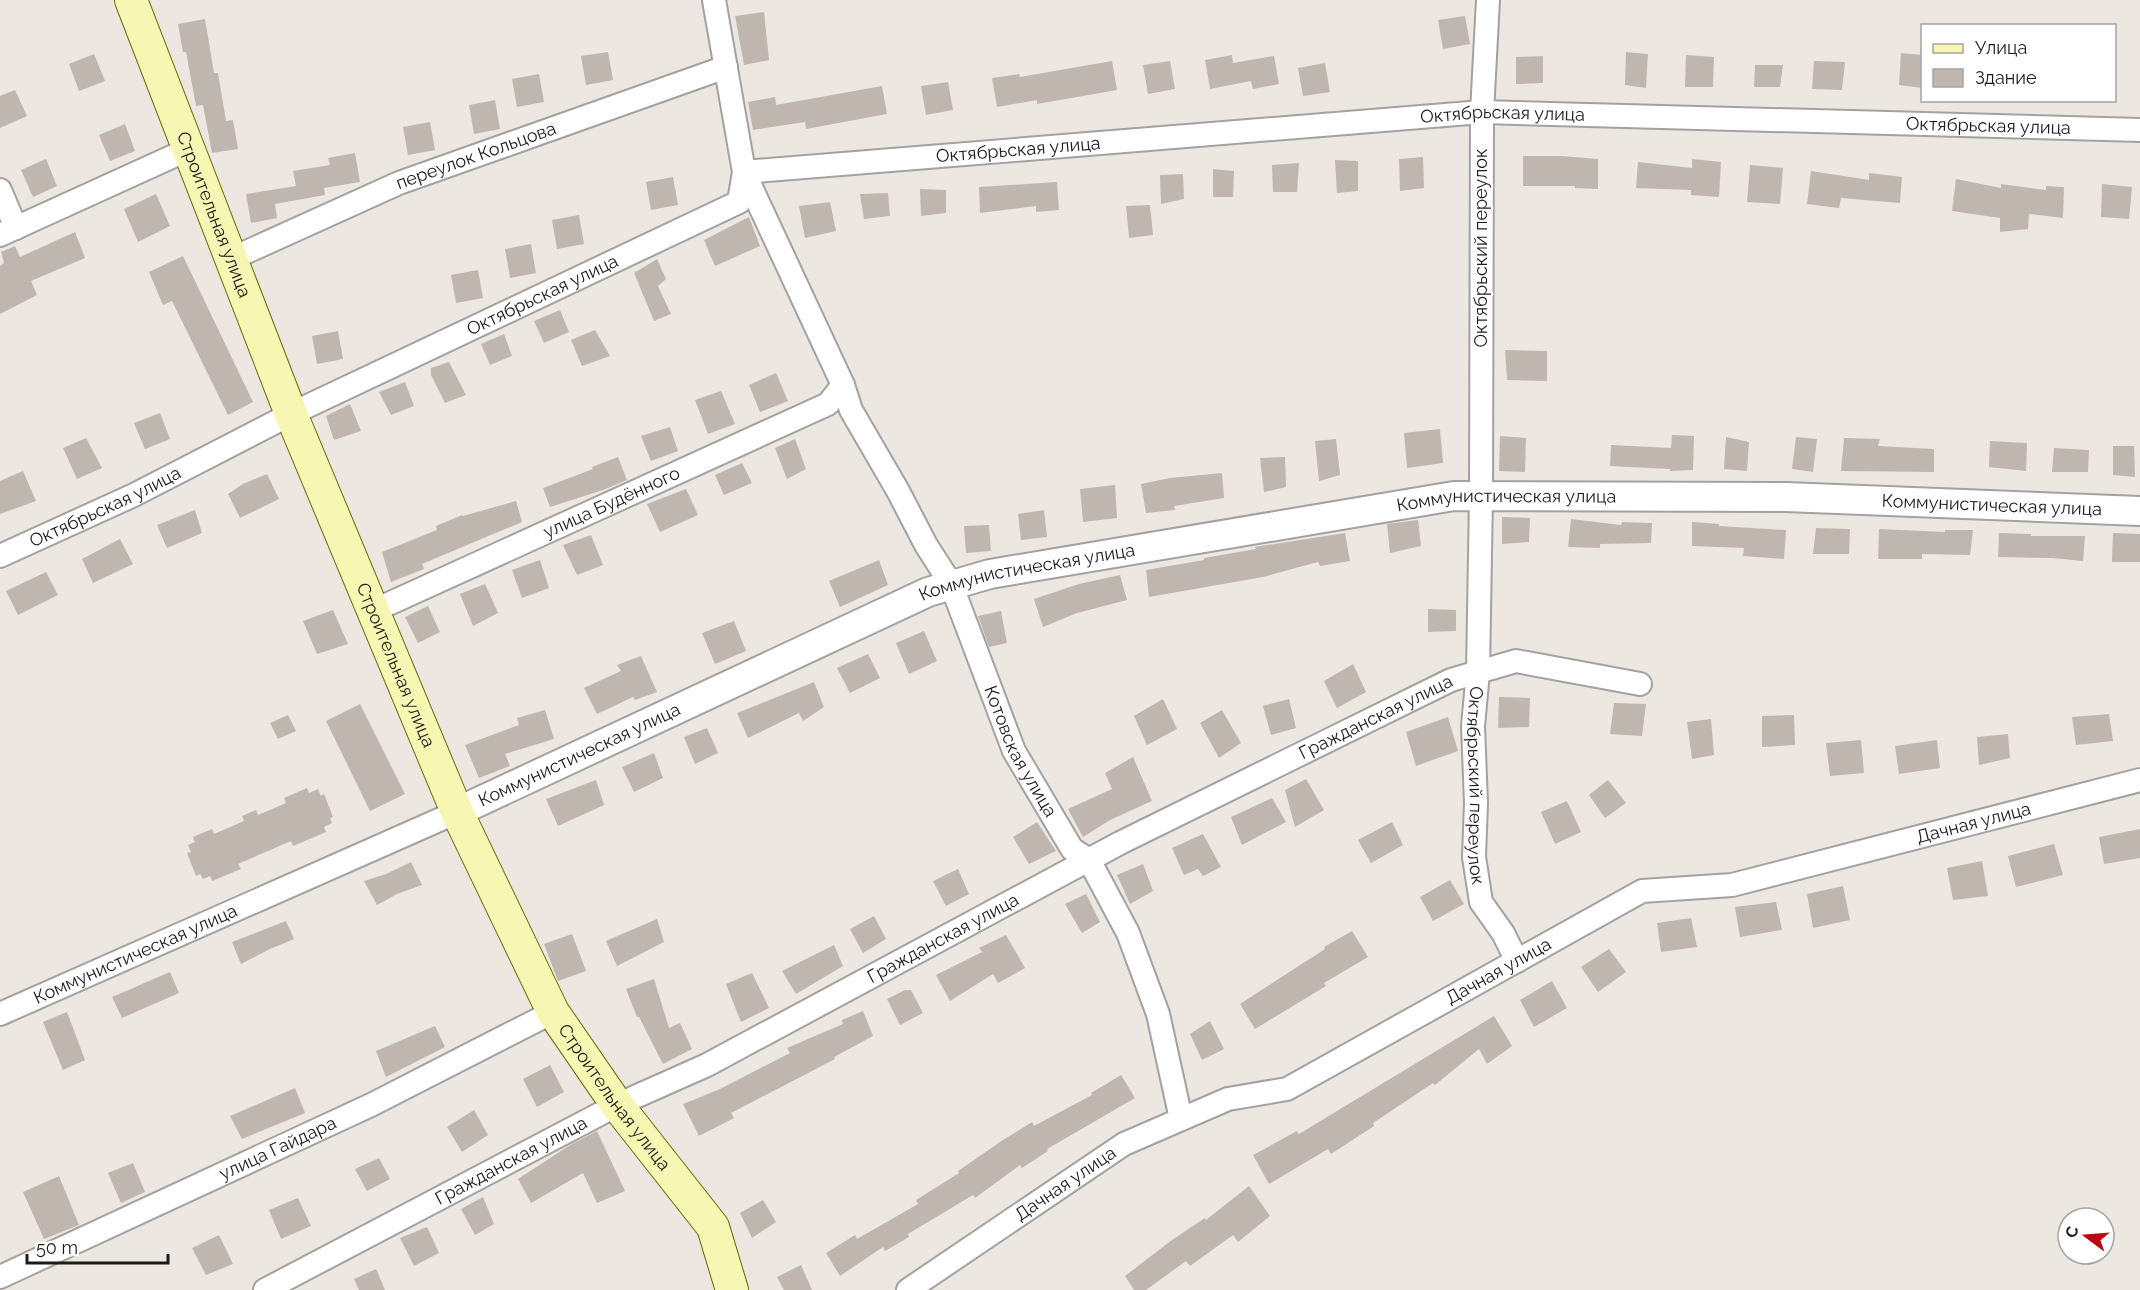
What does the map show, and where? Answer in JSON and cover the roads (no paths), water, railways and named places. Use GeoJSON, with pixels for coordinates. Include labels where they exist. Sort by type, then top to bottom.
{"type":"FeatureCollection","features":[{"type":"Feature","properties":{"kind":"main road","name":"Строительная улица"},"geometry":{"type":"LineString","coordinates":[[131,0],[291,414],[457,812],[553,1012],[617,1105],[713,1227],[732,1290]]}},
{"type":"Feature","properties":{"kind":"street"},"geometry":{"type":"LineString","coordinates":[[714,0],[744,172]]}},
{"type":"Feature","properties":{"kind":"street","name":"Октябрьский переулок"},"geometry":{"type":"LineString","coordinates":[[1488,0],[1482,112],[1478,672],[1473,726],[1476,803],[1474,857],[1481,902],[1503,933],[1517,961]]}},
{"type":"Feature","properties":{"kind":"street","name":"переулок Кольцова"},"geometry":{"type":"LineString","coordinates":[[231,259],[399,183],[726,67]]}},
{"type":"Feature","properties":{"kind":"street","name":"Октябрьская улица"},"geometry":{"type":"LineString","coordinates":[[0,556],[134,495],[291,414],[739,202],[744,172],[1482,112],[2140,130]]}},
{"type":"Feature","properties":{"kind":"street"},"geometry":{"type":"LineString","coordinates":[[0,190],[8,231],[189,149]]}},
{"type":"Feature","properties":{"kind":"street","name":"Котовская улица"},"geometry":{"type":"LineString","coordinates":[[744,172],[843,385],[851,410],[926,545],[951,584],[1014,751],[1072,849],[1089,860],[1128,933],[1158,1014],[1181,1119]]}},
{"type":"Feature","properties":{"kind":"street","name":"улица Будённого"},"geometry":{"type":"LineString","coordinates":[[373,611],[828,404],[843,385]]}},
{"type":"Feature","properties":{"kind":"street","name":"Коммунистическая улица"},"geometry":{"type":"LineString","coordinates":[[0,1014],[457,812],[918,597],[951,584],[990,574],[1454,496],[1786,497],[2140,511]]}},
{"type":"Feature","properties":{"kind":"street","name":"Гражданская улица"},"geometry":{"type":"LineString","coordinates":[[265,1290],[617,1105],[707,1065],[1089,860],[1451,680],[1516,661],[1640,684]]}},
{"type":"Feature","properties":{"kind":"street","name":"Дачная улица"},"geometry":{"type":"LineString","coordinates":[[908,1290],[1124,1144],[1228,1100],[1287,1089],[1642,891],[1732,885],[2140,780]]}},
{"type":"Feature","properties":{"kind":"street","name":"улица Гайдара"},"geometry":{"type":"LineString","coordinates":[[0,1277],[371,1105],[553,1012]]}}]}
